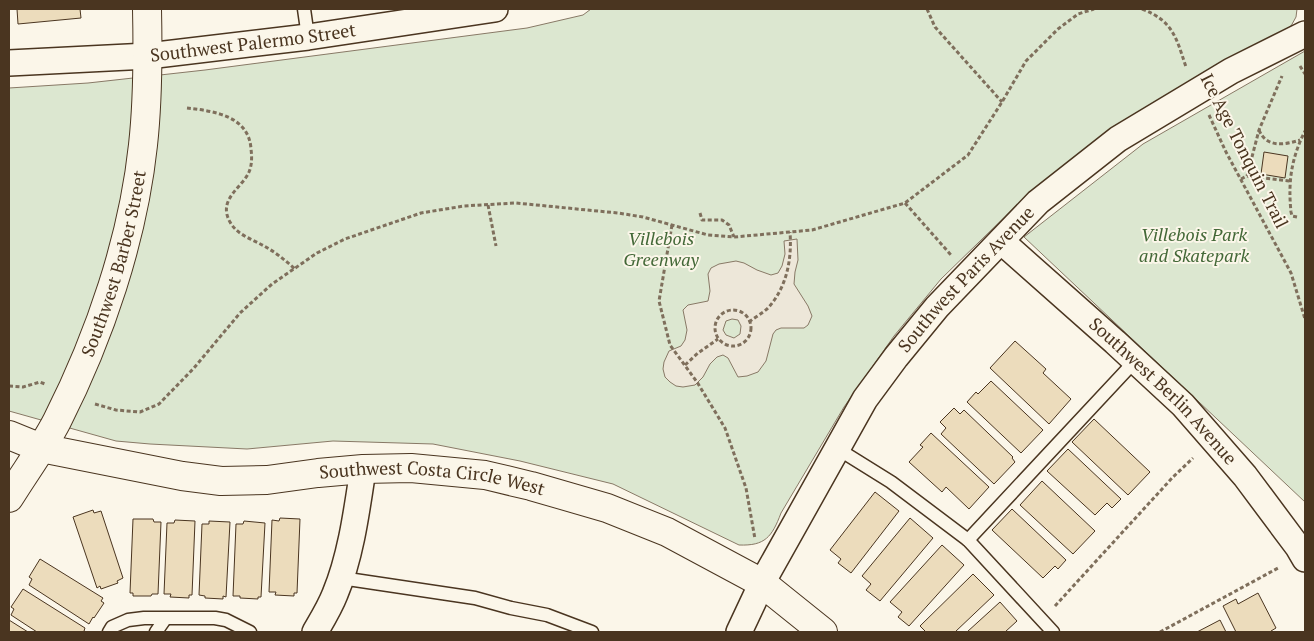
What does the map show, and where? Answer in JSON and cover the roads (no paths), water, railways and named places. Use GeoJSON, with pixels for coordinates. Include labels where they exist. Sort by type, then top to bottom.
{"type":"FeatureCollection","features":[{"type":"Feature","properties":{"kind":"street","name":"Southwest Barber Street"},"geometry":{"type":"LineString","coordinates":[[9,498],[57,421],[69,395],[97,331],[123,250],[133,207],[143,145],[148,56],[147,9]]}},
{"type":"Feature","properties":{"kind":"street","name":"Southwest Palermo Street"},"geometry":{"type":"LineString","coordinates":[[9,64],[148,56],[308,37],[495,9]]}},
{"type":"Feature","properties":{"kind":"street","name":"Southwest Paris Avenue"},"geometry":{"type":"LineString","coordinates":[[739,632],[762,583],[865,399],[937,307],[1038,202],[1118,140],[1231,71],[1305,34]]}},
{"type":"Feature","properties":{"kind":"street","name":"Southwest Berlin Avenue"},"geometry":{"type":"LineString","coordinates":[[1001,241],[1183,406],[1245,476],[1304,557]]}},
{"type":"Feature","properties":{"kind":"street","name":"Southwest Costa Circle West"},"geometry":{"type":"LineString","coordinates":[[9,435],[41,448],[182,476],[221,481],[267,480],[318,472],[416,468],[485,476],[531,486],[607,508],[667,532],[762,583],[823,632]]}},
{"type":"Feature","properties":{"kind":"street"},"geometry":{"type":"LineString","coordinates":[[315,632],[335,595],[341,578],[357,511],[363,469]]}},
{"type":"Feature","properties":{"kind":"lane"},"geometry":{"type":"LineString","coordinates":[[304,9],[308,37]]}},
{"type":"Feature","properties":{"kind":"lane"},"geometry":{"type":"LineString","coordinates":[[968,540],[1135,361]]}},
{"type":"Feature","properties":{"kind":"lane"},"geometry":{"type":"LineString","coordinates":[[838,449],[892,482],[968,540],[1053,632]]}},
{"type":"Feature","properties":{"kind":"lane"},"geometry":{"type":"LineString","coordinates":[[341,578],[476,598],[511,608],[547,615],[592,632]]}},
{"type":"Feature","properties":{"kind":"lane"},"geometry":{"type":"LineString","coordinates":[[109,632],[112,626],[128,620],[144,618],[215,618],[226,620],[250,632]]}},
{"type":"Feature","properties":{"kind":"lane"},"geometry":{"type":"LineString","coordinates":[[156,632],[165,619]]}},
{"type":"Feature","properties":{"kind":"park label","name":"Villebois Park and Skatepark"},"geometry":{"type":"Point","coordinates":[1194,245]}},
{"type":"Feature","properties":{"kind":"park label","name":"Villebois Greenway"},"geometry":{"type":"Point","coordinates":[661,249]}}]}
